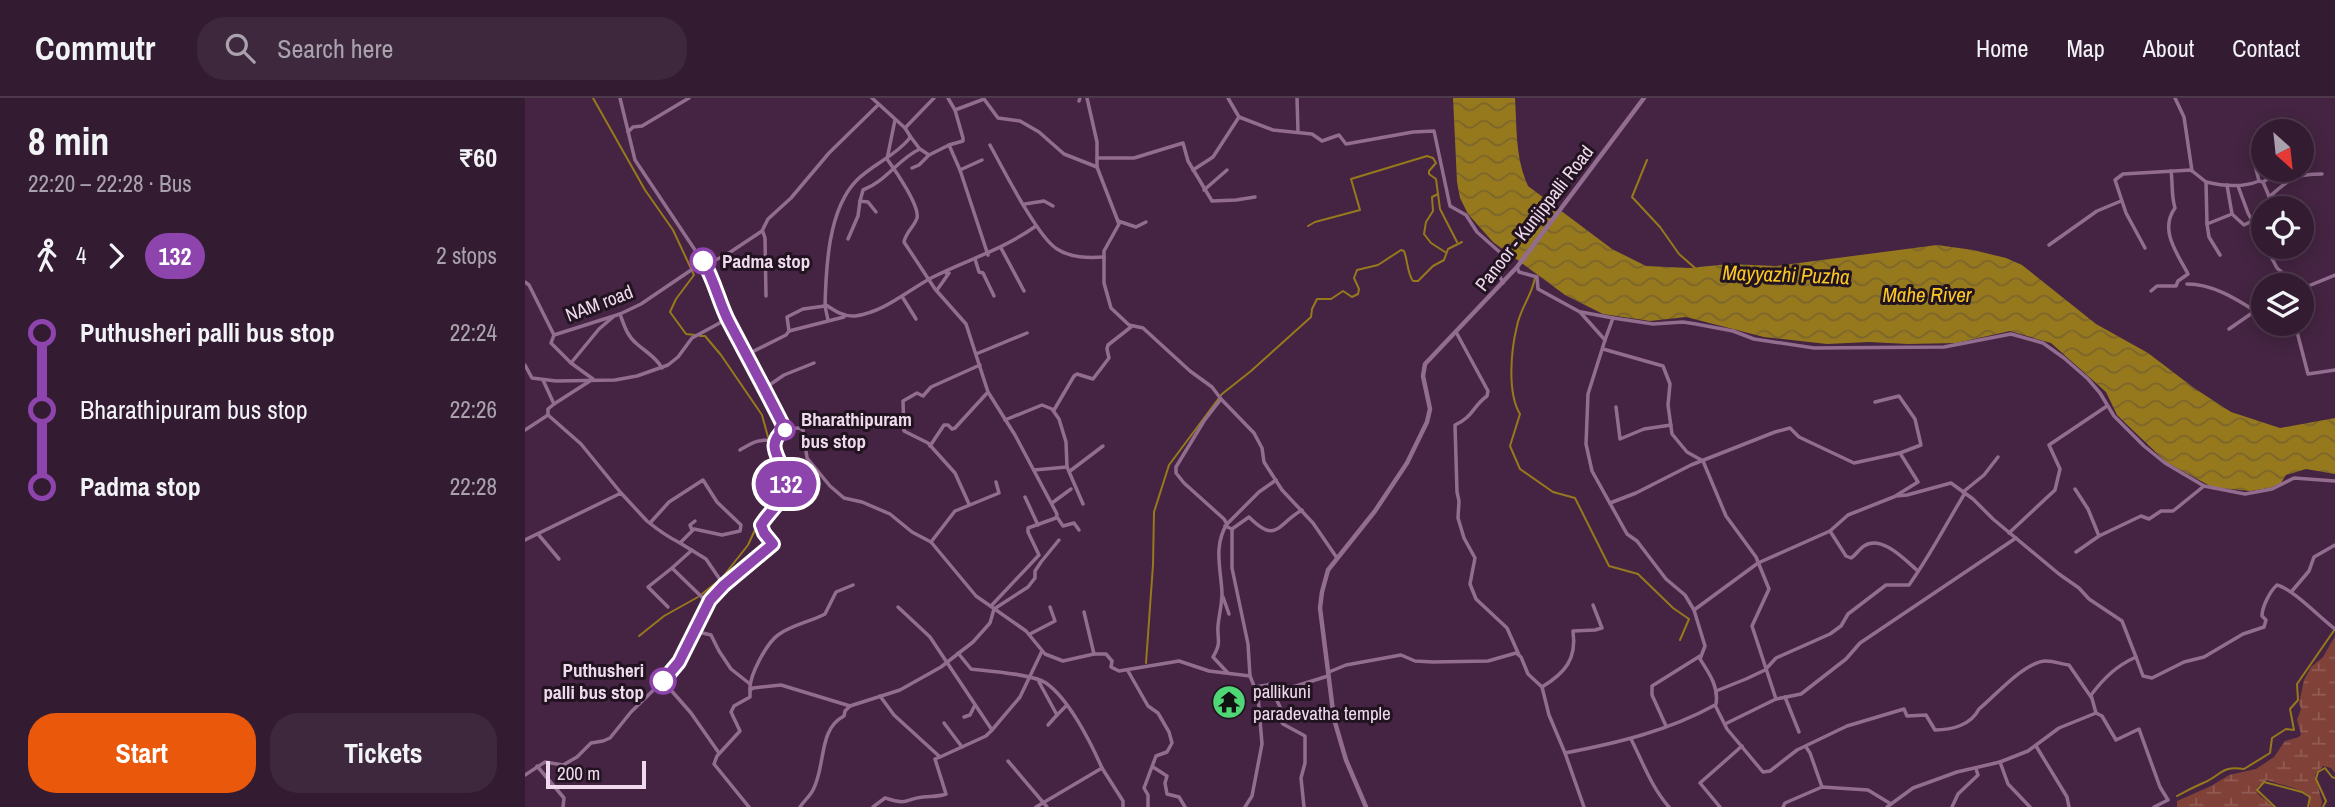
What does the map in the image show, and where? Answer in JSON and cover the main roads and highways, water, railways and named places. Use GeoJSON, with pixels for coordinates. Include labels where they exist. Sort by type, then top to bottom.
{"type":"FeatureCollection","features":[{"type":"Feature","properties":{"kind":"main road","name":"Panoor - Kunjippalli Road"},"geometry":{"type":"LineString","coordinates":[[1366,807],[1346,760],[1334,719],[1320,608],[1324,580],[1337,558],[1375,511],[1407,463],[1429,415],[1423,383],[1424,368],[1431,356],[1517,268],[1642,99]]}},
{"type":"Feature","properties":{"kind":"water","name":"Mahe River"},"geometry":{"type":"Polygon","coordinates":[[[1453,98],[1515,98],[1519,154],[1528,186],[1612,249],[1646,266],[1776,266],[1937,245],[2006,258],[2022,265],[2096,324],[2148,353],[2231,412],[2280,428],[2335,418],[2335,474],[2306,469],[2286,475],[2281,483],[2270,488],[2250,491],[2212,487],[2166,462],[2117,415],[2106,392],[2051,343],[2010,331],[1956,343],[1827,344],[1764,337],[1686,317],[1650,321],[1603,314],[1565,295],[1493,242],[1468,214],[1460,198],[1457,182],[1453,98]]]}},
{"type":"Feature","properties":{"kind":"waterway"},"geometry":{"type":"LineString","coordinates":[[593,98],[645,190],[673,230],[694,275],[670,312],[686,334],[695,335]]}},
{"type":"Feature","properties":{"kind":"waterway"},"geometry":{"type":"LineString","coordinates":[[1308,226],[1360,210],[1351,179],[1427,156],[1433,158],[1436,163],[1429,174],[1436,179],[1440,209],[1457,242]]}},
{"type":"Feature","properties":{"kind":"waterway"},"geometry":{"type":"LineString","coordinates":[[1647,160],[1632,197],[1660,227],[1679,254],[1695,268]]}},
{"type":"Feature","properties":{"kind":"waterway"},"geometry":{"type":"LineString","coordinates":[[1438,194],[1432,197],[1433,211],[1426,222],[1424,234],[1431,243],[1445,252]]}},
{"type":"Feature","properties":{"kind":"waterway"},"geometry":{"type":"LineString","coordinates":[[1146,663],[1154,512],[1169,465],[1222,394],[1311,317],[1317,299],[1331,299],[1343,291],[1352,297],[1358,294],[1359,289],[1354,278],[1357,270],[1378,265],[1401,250],[1404,251],[1411,278],[1418,281],[1433,266],[1444,260],[1448,249],[1462,242]]}},
{"type":"Feature","properties":{"kind":"waterway"},"geometry":{"type":"LineString","coordinates":[[1535,278],[1519,320],[1513,347],[1513,395],[1520,414],[1510,446],[1520,469],[1553,492],[1575,498],[1609,566],[1638,574],[1673,608],[1689,619],[1680,640]]}},
{"type":"Feature","properties":{"kind":"waterway"},"geometry":{"type":"LineString","coordinates":[[700,336],[705,336],[721,355],[762,415],[768,437]]}},
{"type":"Feature","properties":{"kind":"waterway"},"geometry":{"type":"LineString","coordinates":[[769,442],[770,452],[775,457]]}},
{"type":"Feature","properties":{"kind":"waterway"},"geometry":{"type":"LineString","coordinates":[[722,578],[748,545],[760,519],[780,493],[782,472]]}},
{"type":"Feature","properties":{"kind":"waterway"},"geometry":{"type":"LineString","coordinates":[[702,594],[717,582]]}},
{"type":"Feature","properties":{"kind":"waterway"},"geometry":{"type":"LineString","coordinates":[[639,636],[664,616],[698,597]]}},
{"type":"Feature","properties":{"kind":"waterway"},"geometry":{"type":"LineString","coordinates":[[2177,796],[2226,770],[2244,769],[2270,753],[2272,738],[2286,729],[2294,730],[2290,709],[2298,700],[2297,684],[2335,629]]}},
{"type":"Feature","properties":{"kind":"waterway"},"geometry":{"type":"LineString","coordinates":[[2323,807],[2326,801],[2316,779],[2318,772],[2325,768],[2335,778]]}},
{"type":"Feature","properties":{"kind":"waterway"},"geometry":{"type":"LineString","coordinates":[[2275,807],[2257,790],[2264,782],[2302,792],[2310,797],[2308,807]]}},
{"type":"Feature","properties":{"kind":"place","name":"Padma stop"},"geometry":{"type":"Point","coordinates":[703,261]}},
{"type":"Feature","properties":{"kind":"place","name":"Bharathipuram bus stop"},"geometry":{"type":"Point","coordinates":[785,430]}},
{"type":"Feature","properties":{"kind":"place","name":"Puthusheri palli bus stop"},"geometry":{"type":"Point","coordinates":[663,681]}},
{"type":"Feature","properties":{"kind":"place","name":"pallikuni paradevatha temple"},"geometry":{"type":"Point","coordinates":[1229,702]}},
{"type":"Feature","properties":{"kind":"water label","name":"Mayyazhi Puzha"},"geometry":{"type":"Point","coordinates":[1786,275]}}]}
